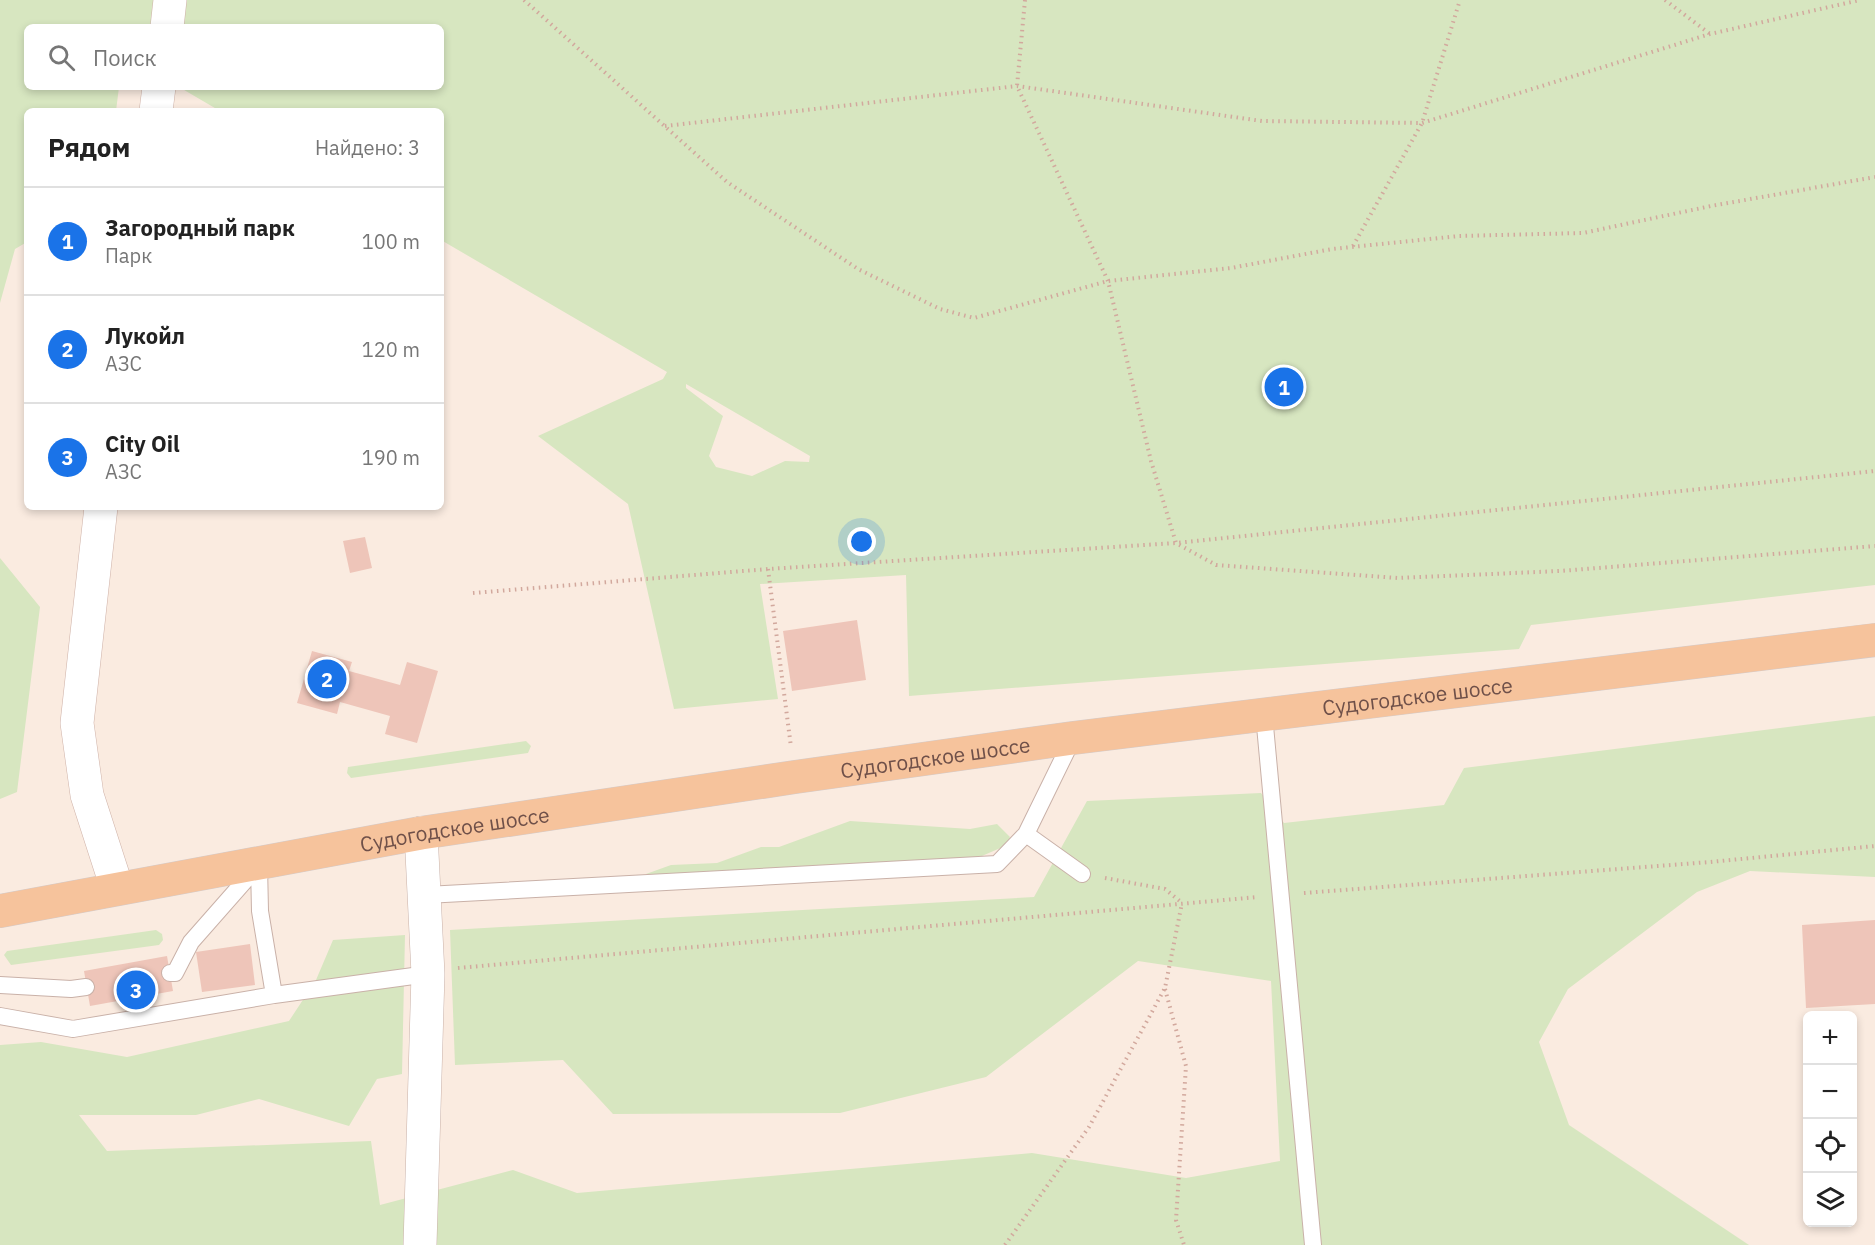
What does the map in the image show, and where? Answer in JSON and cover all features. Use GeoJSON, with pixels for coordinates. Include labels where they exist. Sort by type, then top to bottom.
{"type":"FeatureCollection","features":[{"type":"Feature","properties":{"kind":"main road"},"geometry":{"type":"LineString","coordinates":[[167,24],[170,0]]}},
{"type":"Feature","properties":{"kind":"main road"},"geometry":{"type":"LineString","coordinates":[[156,108],[159,90]]}},
{"type":"Feature","properties":{"kind":"main road"},"geometry":{"type":"LineString","coordinates":[[100,510],[77,723],[87,795],[117,888]]}},
{"type":"Feature","properties":{"kind":"main road","name":"Судогодское шоссе"},"geometry":{"type":"LineString","coordinates":[[0,911],[117,888],[259,865],[421,833],[795,777],[1073,738],[1875,640]]}},
{"type":"Feature","properties":{"kind":"main road"},"geometry":{"type":"LineString","coordinates":[[420,1245],[428,974],[426,896],[421,833]]}},
{"type":"Feature","properties":{"kind":"lane"},"geometry":{"type":"LineString","coordinates":[[1264,715],[1314,1245]]}},
{"type":"Feature","properties":{"kind":"lane"},"geometry":{"type":"LineString","coordinates":[[426,896],[997,864],[1026,834],[1073,738]]}},
{"type":"Feature","properties":{"kind":"lane"},"geometry":{"type":"LineString","coordinates":[[1026,834],[1082,874]]}},
{"type":"Feature","properties":{"kind":"lane"},"geometry":{"type":"LineString","coordinates":[[170,973],[175,973],[191,942],[259,865]]}},
{"type":"Feature","properties":{"kind":"lane"},"geometry":{"type":"LineString","coordinates":[[259,865],[260,911],[274,995]]}},
{"type":"Feature","properties":{"kind":"lane"},"geometry":{"type":"LineString","coordinates":[[0,1016],[73,1029],[274,995],[428,974]]}},
{"type":"Feature","properties":{"kind":"lane"},"geometry":{"type":"LineString","coordinates":[[0,985],[71,989],[86,987]]}},
{"type":"Feature","properties":{"kind":"path"},"geometry":{"type":"LineString","coordinates":[[524,0],[728,182],[858,269],[940,309],[974,318],[1108,281],[1231,268],[1353,247],[1459,236],[1582,234],[1711,206],[1875,177]]}},
{"type":"Feature","properties":{"kind":"path"},"geometry":{"type":"LineString","coordinates":[[1025,0],[1017,86],[1108,281],[1151,461],[1176,543],[1216,565],[1398,578],[1560,571],[1875,546]]}},
{"type":"Feature","properties":{"kind":"path"},"geometry":{"type":"LineString","coordinates":[[1353,247],[1422,123],[1460,0]]}},
{"type":"Feature","properties":{"kind":"path"},"geometry":{"type":"LineString","coordinates":[[1665,0],[1710,34]]}},
{"type":"Feature","properties":{"kind":"path"},"geometry":{"type":"LineString","coordinates":[[665,126],[1017,86],[1262,122],[1422,123],[1710,34],[1860,0]]}},
{"type":"Feature","properties":{"kind":"path"},"geometry":{"type":"LineString","coordinates":[[473,593],[768,569],[1176,543],[1875,471]]}},
{"type":"Feature","properties":{"kind":"path"},"geometry":{"type":"LineString","coordinates":[[768,569],[795,777]]}},
{"type":"Feature","properties":{"kind":"path"},"geometry":{"type":"LineString","coordinates":[[428,974],[469,965],[1182,903],[1710,862],[1875,846]]}},
{"type":"Feature","properties":{"kind":"path"},"geometry":{"type":"LineString","coordinates":[[1082,874],[1165,888],[1182,903]]}},
{"type":"Feature","properties":{"kind":"path"},"geometry":{"type":"LineString","coordinates":[[1005,1245],[1089,1127],[1165,988],[1182,903]]}},
{"type":"Feature","properties":{"kind":"path"},"geometry":{"type":"LineString","coordinates":[[1165,988],[1186,1066],[1176,1220],[1184,1245]]}},
{"type":"Feature","properties":{"kind":"green space"},"geometry":{"type":"Polygon","coordinates":[[[0,0],[1875,0],[1875,585],[1531,625],[1519,649],[909,696],[906,575],[760,584],[778,699],[674,709],[628,504],[538,436],[663,379],[667,372],[444,242],[444,108],[215,108],[184,90],[444,90],[444,24],[24,24],[24,90],[119,90],[116,108],[24,108],[24,244],[15,249],[0,303],[0,0]],[[686,384],[686,388],[723,416],[709,456],[716,467],[752,476],[785,461],[809,462],[810,456],[686,384]]]}},
{"type":"Feature","properties":{"kind":"green space"},"geometry":{"type":"Polygon","coordinates":[[[0,558],[40,607],[17,792],[0,799],[0,558]]]}},
{"type":"Feature","properties":{"kind":"green space"},"geometry":{"type":"Polygon","coordinates":[[[1875,716],[1875,877],[1750,871],[1697,892],[1568,989],[1539,1042],[1569,1125],[1749,1245],[0,1245],[0,1045],[41,1042],[127,1057],[289,1021],[316,980],[333,940],[405,935],[402,1074],[377,1079],[349,1126],[259,1099],[196,1115],[79,1115],[107,1151],[371,1141],[380,1205],[513,1170],[577,1193],[1032,1153],[1186,1178],[1280,1161],[1271,981],[1138,961],[986,1077],[840,1113],[613,1114],[563,1060],[455,1065],[450,930],[1034,897],[1087,801],[1261,793],[1284,823],[1444,805],[1464,768],[1875,716]]]}},
{"type":"Feature","properties":{"kind":"green space"},"geometry":{"type":"Polygon","coordinates":[[[526,741],[531,746],[528,753],[351,778],[347,773],[348,767],[526,741]]]}},
{"type":"Feature","properties":{"kind":"green space"},"geometry":{"type":"Polygon","coordinates":[[[850,821],[970,829],[997,824],[1010,837],[1005,846],[975,859],[649,882],[646,874],[671,865],[717,863],[761,847],[779,847],[850,821]]]}},
{"type":"Feature","properties":{"kind":"green space"},"geometry":{"type":"Polygon","coordinates":[[[156,930],[162,934],[163,940],[159,945],[11,965],[4,955],[7,951],[156,930]]]}},
{"type":"Feature","properties":{"kind":"building"},"geometry":{"type":"Polygon","coordinates":[[[365,537],[372,568],[350,573],[343,541],[365,537]]]}},
{"type":"Feature","properties":{"kind":"building"},"geometry":{"type":"Polygon","coordinates":[[[857,620],[866,680],[792,691],[783,631],[857,620]]]}},
{"type":"Feature","properties":{"kind":"building"},"geometry":{"type":"Polygon","coordinates":[[[312,651],[352,662],[349,671],[400,685],[407,662],[438,671],[417,743],[385,734],[390,716],[340,702],[337,714],[297,703],[312,651]]]}},
{"type":"Feature","properties":{"kind":"building"},"geometry":{"type":"Polygon","coordinates":[[[1875,920],[1875,1004],[1806,1008],[1802,925],[1875,920]]]}},
{"type":"Feature","properties":{"kind":"building"},"geometry":{"type":"Polygon","coordinates":[[[250,944],[255,985],[202,992],[196,952],[250,944]]]}},
{"type":"Feature","properties":{"kind":"building"},"geometry":{"type":"Polygon","coordinates":[[[167,956],[173,991],[90,1006],[84,971],[167,956]]]}},
{"type":"Feature","properties":{"kind":"place","name":"Загородный парк"},"geometry":{"type":"Point","coordinates":[1284,387]}},
{"type":"Feature","properties":{"kind":"place","name":"Лукойл"},"geometry":{"type":"Point","coordinates":[327,679]}},
{"type":"Feature","properties":{"kind":"place","name":"City Oil"},"geometry":{"type":"Point","coordinates":[136,990]}}]}
